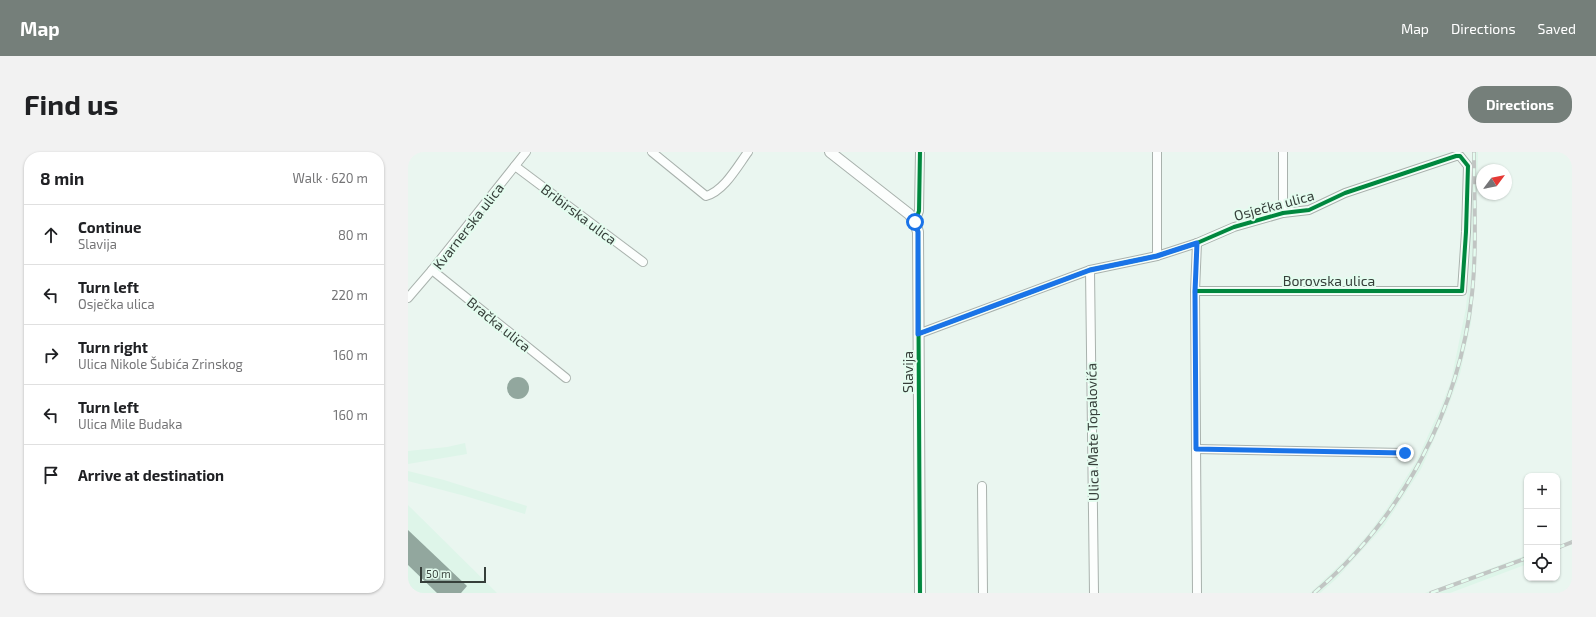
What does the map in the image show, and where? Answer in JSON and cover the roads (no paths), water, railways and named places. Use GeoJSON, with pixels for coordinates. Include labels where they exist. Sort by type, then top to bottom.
{"type":"FeatureCollection","features":[{"type":"Feature","properties":{"kind":"street","name":"Kvarnerska ulica"},"geometry":{"type":"LineString","coordinates":[[408,298],[526,152]]}},
{"type":"Feature","properties":{"kind":"street"},"geometry":{"type":"LineString","coordinates":[[652,152],[706,196],[714,194],[724,184],[748,152]]}},
{"type":"Feature","properties":{"kind":"street"},"geometry":{"type":"LineString","coordinates":[[830,152],[909,214],[915,222]]}},
{"type":"Feature","properties":{"kind":"street","name":"Slavija"},"geometry":{"type":"LineString","coordinates":[[920,152],[919,211],[915,222],[918,232],[920,593]]}},
{"type":"Feature","properties":{"kind":"street"},"geometry":{"type":"LineString","coordinates":[[1157,152],[1157,256]]}},
{"type":"Feature","properties":{"kind":"street","name":"Osječka ulica"},"geometry":{"type":"LineString","coordinates":[[1282,213],[1283,152]]}},
{"type":"Feature","properties":{"kind":"street","name":"Osječka ulica"},"geometry":{"type":"LineString","coordinates":[[918,334],[1090,270],[1157,256],[1197,243],[1234,227],[1282,213],[1309,210],[1345,193],[1456,156],[1460,156],[1468,166],[1467,224],[1462,291]]}},
{"type":"Feature","properties":{"kind":"street","name":"Bribirska ulica"},"geometry":{"type":"LineString","coordinates":[[515,166],[643,262]]}},
{"type":"Feature","properties":{"kind":"street"},"geometry":{"type":"LineString","coordinates":[[1197,243],[1195,292],[1197,593]]}},
{"type":"Feature","properties":{"kind":"street","name":"Bračka ulica"},"geometry":{"type":"LineString","coordinates":[[432,270],[566,378]]}},
{"type":"Feature","properties":{"kind":"street","name":"Ulica Mate Topalovića"},"geometry":{"type":"LineString","coordinates":[[1090,270],[1094,593]]}},
{"type":"Feature","properties":{"kind":"street","name":"Borovska ulica"},"geometry":{"type":"LineString","coordinates":[[1195,292],[1462,291]]}},
{"type":"Feature","properties":{"kind":"street"},"geometry":{"type":"LineString","coordinates":[[1196,449],[1405,453]]}},
{"type":"Feature","properties":{"kind":"street"},"geometry":{"type":"LineString","coordinates":[[982,486],[983,593]]}},
{"type":"Feature","properties":{"kind":"railway"},"geometry":{"type":"LineString","coordinates":[[1314,593],[1346,564],[1374,531],[1400,496],[1422,458],[1440,419],[1455,378],[1465,337],[1474,276],[1474,152]]}},
{"type":"Feature","properties":{"kind":"railway"},"geometry":{"type":"LineString","coordinates":[[1560,547],[1572,542]]}},
{"type":"Feature","properties":{"kind":"railway"},"geometry":{"type":"LineString","coordinates":[[1431,593],[1524,559]]}}]}
